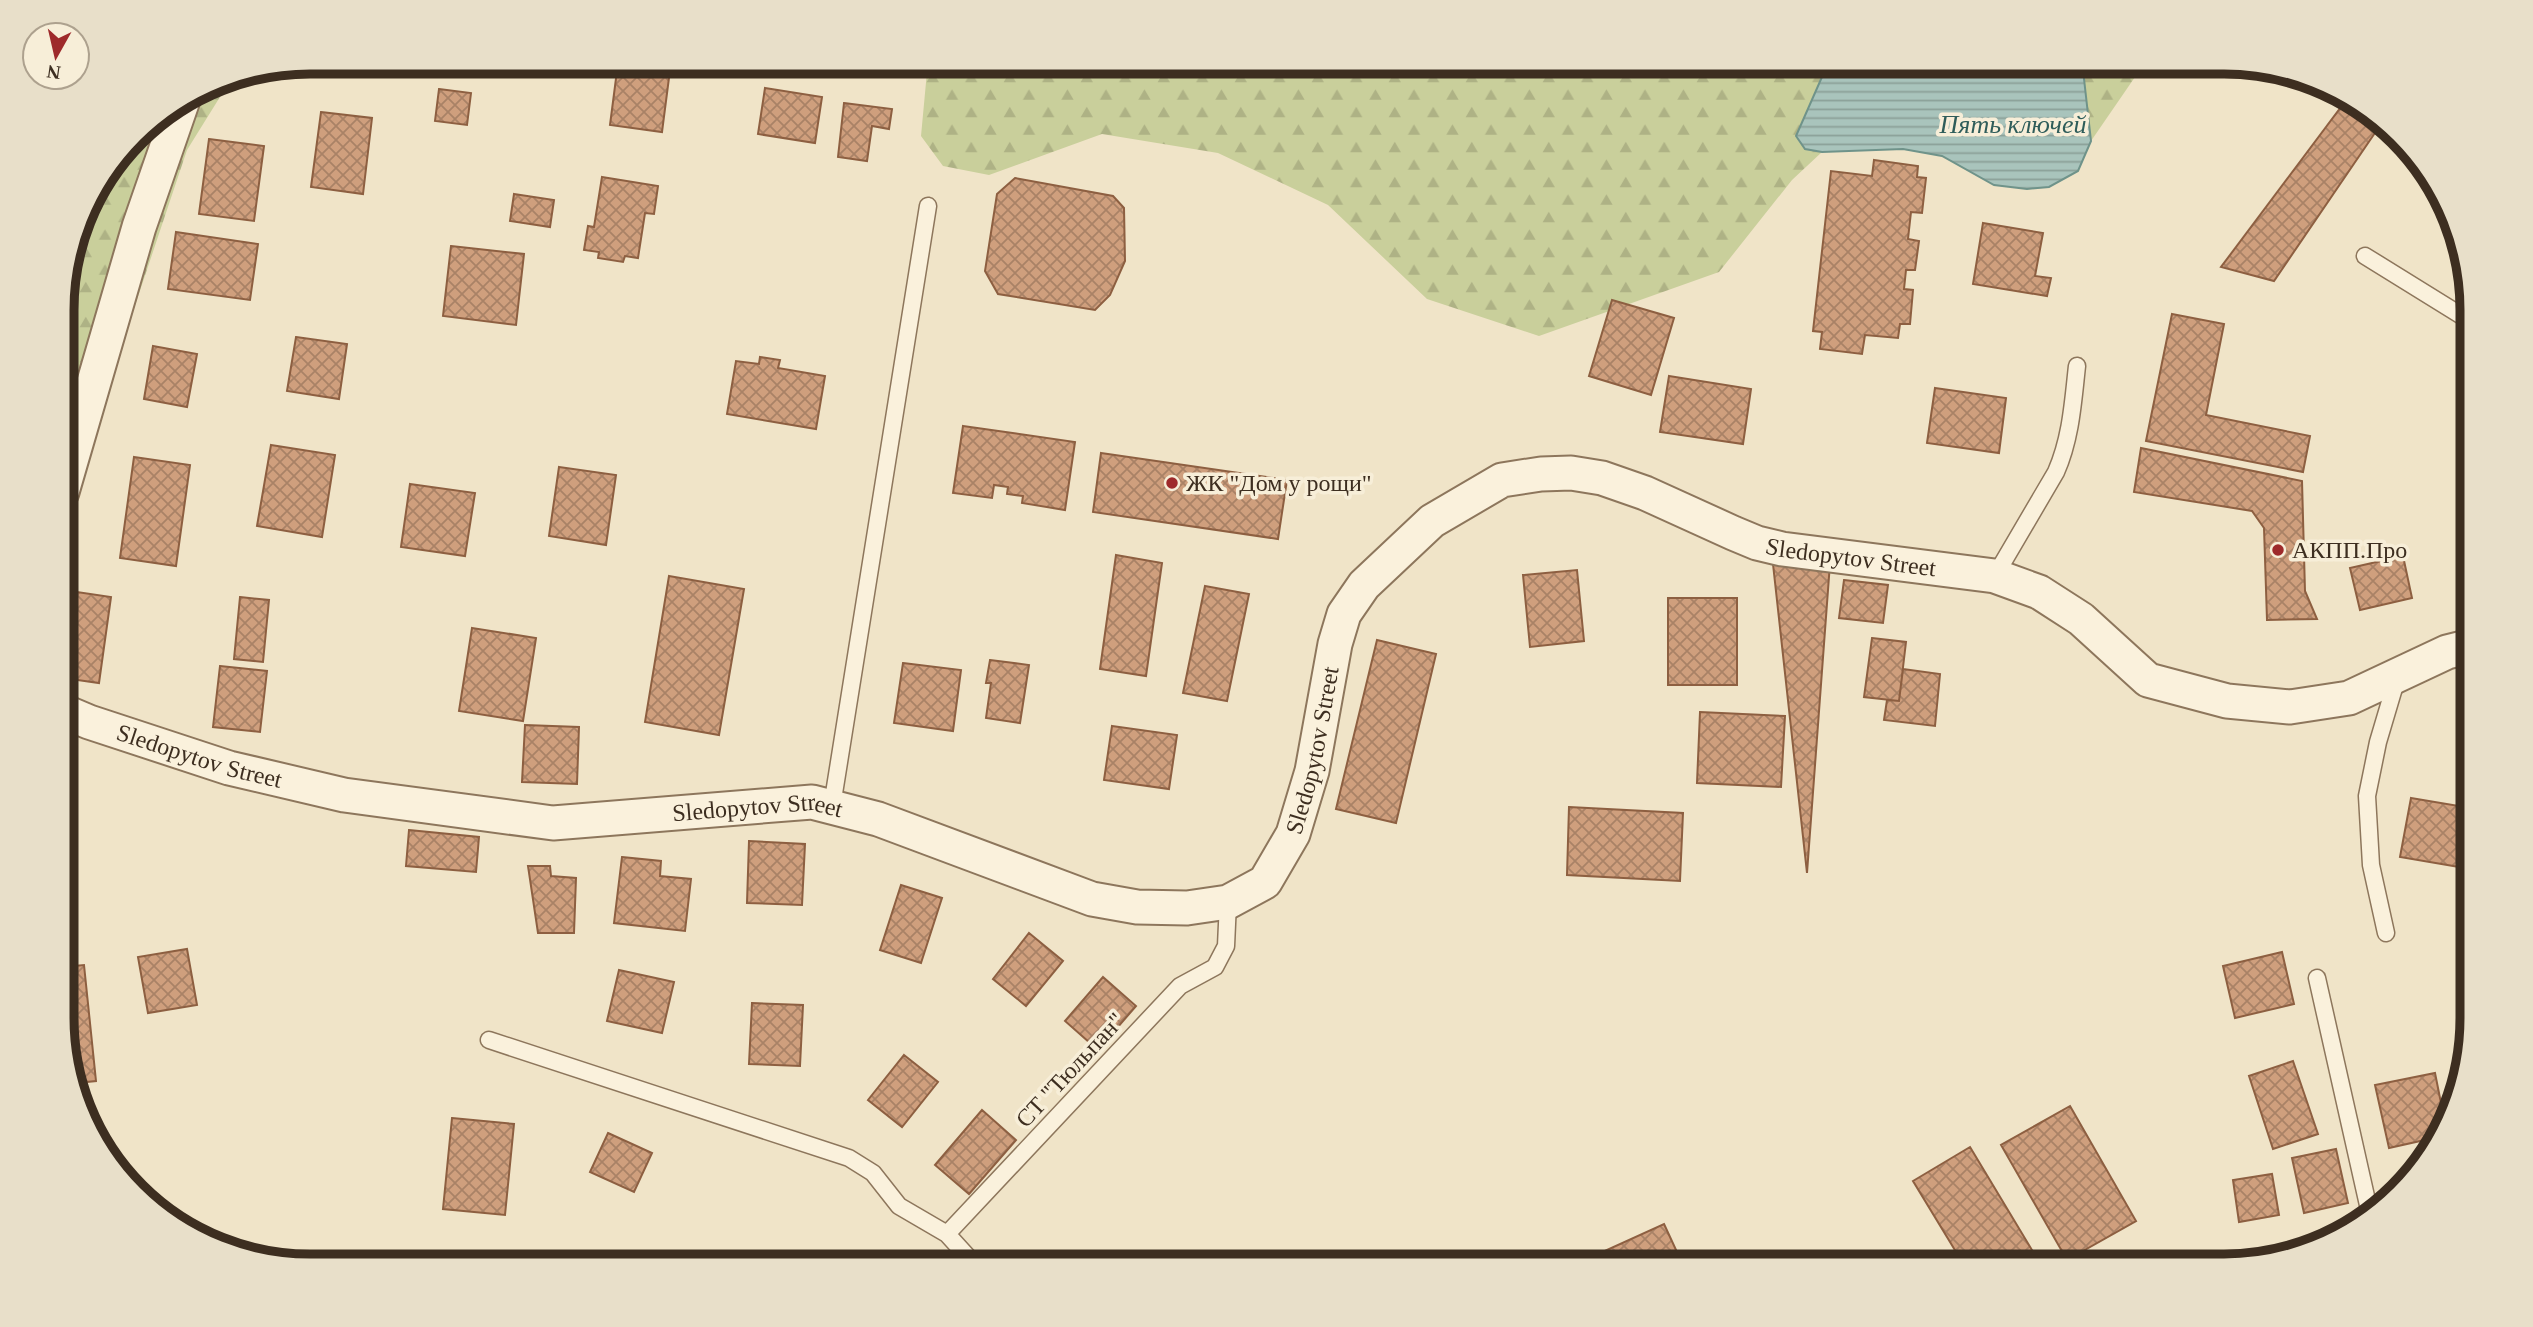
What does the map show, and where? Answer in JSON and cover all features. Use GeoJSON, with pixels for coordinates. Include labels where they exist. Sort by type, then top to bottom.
{"type":"FeatureCollection","features":[{"type":"Feature","properties":{"kind":"street"},"geometry":{"type":"LineString","coordinates":[[74,451],[139,227],[179,113]]}},
{"type":"Feature","properties":{"kind":"street","name":"Sledopytov Street"},"geometry":{"type":"LineString","coordinates":[[74,715],[229,768],[344,795],[553,823],[812,802],[878,818],[1092,899],[1137,907],[1187,908],[1228,902],[1265,881],[1293,834],[1312,771],[1335,644],[1344,614],[1364,585],[1432,521],[1502,480],[1571,473],[1602,478],[1644,493],[1757,543],[1782,549],[1995,576],[2039,592],[2081,619],[2148,680],[2227,701],[2290,707],[2349,698],[2447,652],[2460,649]]}},
{"type":"Feature","properties":{"kind":"lane"},"geometry":{"type":"LineString","coordinates":[[832,806],[928,206]]}},
{"type":"Feature","properties":{"kind":"lane"},"geometry":{"type":"LineString","coordinates":[[2365,256],[2460,315]]}},
{"type":"Feature","properties":{"kind":"lane"},"geometry":{"type":"LineString","coordinates":[[1995,576],[2064,454],[2070,430],[2077,366]]}},
{"type":"Feature","properties":{"kind":"lane"},"geometry":{"type":"LineString","coordinates":[[2386,933],[2371,865],[2367,796],[2378,742],[2398,675]]}},
{"type":"Feature","properties":{"kind":"lane","name":"СТ \"Тюльпан\""},"geometry":{"type":"LineString","coordinates":[[947,1234],[1180,986],[1215,968],[1226,946],[1228,902]]}},
{"type":"Feature","properties":{"kind":"lane"},"geometry":{"type":"LineString","coordinates":[[2317,978],[2368,1204]]}},
{"type":"Feature","properties":{"kind":"lane"},"geometry":{"type":"LineString","coordinates":[[489,1040],[849,1158],[873,1173],[899,1206],[947,1234],[965,1254]]}},
{"type":"Feature","properties":{"kind":"green space"},"geometry":{"type":"Polygon","coordinates":[[[927,74],[2137,74],[2091,141],[2078,171],[2049,187],[2027,189],[1994,185],[1942,156],[1903,149],[1822,152],[1792,180],[1719,272],[1539,336],[1427,299],[1328,205],[1218,153],[1102,134],[989,175],[943,166],[921,136],[927,74]]]}},
{"type":"Feature","properties":{"kind":"green space"},"geometry":{"type":"Polygon","coordinates":[[[225,89],[187,150],[74,488],[74,294],[82,248],[91,219],[113,178],[143,143],[178,113],[225,89]]]}},
{"type":"Feature","properties":{"kind":"water","name":"Пять ключей"},"geometry":{"type":"Polygon","coordinates":[[[1823,74],[2083,74],[2091,141],[2078,171],[2049,187],[2027,189],[1994,185],[1942,156],[1903,149],[1822,152],[1805,149],[1796,136],[1823,74]]]}},
{"type":"Feature","properties":{"kind":"building"},"geometry":{"type":"Polygon","coordinates":[[[617,74],[669,74],[662,132],[610,125],[617,74]]]}},
{"type":"Feature","properties":{"kind":"building"},"geometry":{"type":"Polygon","coordinates":[[[765,88],[822,97],[815,143],[758,134],[765,88]]]}},
{"type":"Feature","properties":{"kind":"building"},"geometry":{"type":"Polygon","coordinates":[[[439,89],[471,93],[467,125],[435,121],[439,89]]]}},
{"type":"Feature","properties":{"kind":"building"},"geometry":{"type":"Polygon","coordinates":[[[844,103],[892,109],[889,129],[872,126],[867,161],[838,157],[844,103]]]}},
{"type":"Feature","properties":{"kind":"building"},"geometry":{"type":"Polygon","coordinates":[[[2342,106],[2377,130],[2274,281],[2221,267],[2342,106]]]}},
{"type":"Feature","properties":{"kind":"building"},"geometry":{"type":"Polygon","coordinates":[[[321,112],[372,118],[363,194],[311,187],[321,112]]]}},
{"type":"Feature","properties":{"kind":"building"},"geometry":{"type":"Polygon","coordinates":[[[209,139],[264,146],[254,221],[199,214],[209,139]]]}},
{"type":"Feature","properties":{"kind":"building"},"geometry":{"type":"Polygon","coordinates":[[[1874,160],[1918,166],[1917,177],[1926,178],[1922,213],[1911,212],[1908,239],[1919,241],[1915,270],[1906,270],[1904,289],[1913,290],[1910,324],[1900,324],[1898,338],[1865,335],[1862,354],[1820,349],[1822,332],[1813,331],[1831,171],[1872,176],[1874,160]]]}},
{"type":"Feature","properties":{"kind":"building"},"geometry":{"type":"Polygon","coordinates":[[[602,177],[658,186],[654,214],[645,213],[638,258],[625,256],[623,262],[598,258],[599,252],[584,250],[588,226],[594,227],[602,177]]]}},
{"type":"Feature","properties":{"kind":"building"},"geometry":{"type":"Polygon","coordinates":[[[1015,178],[1113,196],[1124,208],[1125,261],[1110,295],[1095,310],[998,294],[985,271],[997,194],[1015,178]]]}},
{"type":"Feature","properties":{"kind":"building"},"geometry":{"type":"Polygon","coordinates":[[[514,194],[554,200],[550,227],[510,221],[514,194]]]}},
{"type":"Feature","properties":{"kind":"building"},"geometry":{"type":"Polygon","coordinates":[[[1983,223],[2043,233],[2035,276],[2051,278],[2047,296],[1973,284],[1983,223]]]}},
{"type":"Feature","properties":{"kind":"building"},"geometry":{"type":"Polygon","coordinates":[[[176,232],[258,244],[250,300],[168,289],[176,232]]]}},
{"type":"Feature","properties":{"kind":"building"},"geometry":{"type":"Polygon","coordinates":[[[451,246],[524,254],[516,325],[443,316],[451,246]]]}},
{"type":"Feature","properties":{"kind":"building"},"geometry":{"type":"Polygon","coordinates":[[[1612,300],[1674,318],[1651,395],[1589,376],[1612,300]]]}},
{"type":"Feature","properties":{"kind":"building"},"geometry":{"type":"Polygon","coordinates":[[[2172,314],[2224,324],[2206,415],[2310,436],[2303,472],[2146,441],[2172,314]]]}},
{"type":"Feature","properties":{"kind":"building"},"geometry":{"type":"Polygon","coordinates":[[[296,337],[347,344],[339,399],[287,391],[296,337]]]}},
{"type":"Feature","properties":{"kind":"building"},"geometry":{"type":"Polygon","coordinates":[[[153,346],[197,354],[187,407],[144,399],[153,346]]]}},
{"type":"Feature","properties":{"kind":"building"},"geometry":{"type":"Polygon","coordinates":[[[760,357],[780,360],[778,368],[825,376],[816,429],[727,414],[736,361],[759,364],[760,357]]]}},
{"type":"Feature","properties":{"kind":"building"},"geometry":{"type":"Polygon","coordinates":[[[1669,376],[1751,389],[1743,444],[1660,432],[1669,376]]]}},
{"type":"Feature","properties":{"kind":"building"},"geometry":{"type":"Polygon","coordinates":[[[1935,388],[2006,398],[1999,453],[1927,443],[1935,388]]]}},
{"type":"Feature","properties":{"kind":"building"},"geometry":{"type":"Polygon","coordinates":[[[963,426],[1075,442],[1065,510],[1022,503],[1023,496],[1007,494],[1008,487],[994,485],[992,498],[953,493],[963,426]]]}},
{"type":"Feature","properties":{"kind":"building"},"geometry":{"type":"Polygon","coordinates":[[[271,445],[335,455],[322,537],[257,526],[271,445]]]}},
{"type":"Feature","properties":{"kind":"building"},"geometry":{"type":"Polygon","coordinates":[[[2141,448],[2302,481],[2305,591],[2317,619],[2267,620],[2264,528],[2252,511],[2134,492],[2141,448]]]}},
{"type":"Feature","properties":{"kind":"building"},"geometry":{"type":"Polygon","coordinates":[[[1101,453],[1287,480],[1278,539],[1093,512],[1101,453]]]}},
{"type":"Feature","properties":{"kind":"building"},"geometry":{"type":"Polygon","coordinates":[[[134,457],[190,465],[176,566],[120,558],[134,457]]]}},
{"type":"Feature","properties":{"kind":"building"},"geometry":{"type":"Polygon","coordinates":[[[559,467],[616,475],[606,545],[549,536],[559,467]]]}},
{"type":"Feature","properties":{"kind":"building"},"geometry":{"type":"Polygon","coordinates":[[[410,484],[475,493],[465,556],[401,547],[410,484]]]}},
{"type":"Feature","properties":{"kind":"building"},"geometry":{"type":"Polygon","coordinates":[[[1116,555],[1162,563],[1146,676],[1100,669],[1116,555]]]}},
{"type":"Feature","properties":{"kind":"building"},"geometry":{"type":"Polygon","coordinates":[[[1772,555],[1830,563],[1807,873],[1772,555]]]}},
{"type":"Feature","properties":{"kind":"building"},"geometry":{"type":"Polygon","coordinates":[[[2403,556],[2412,598],[2360,610],[2350,568],[2403,556]]]}},
{"type":"Feature","properties":{"kind":"building"},"geometry":{"type":"Polygon","coordinates":[[[1577,570],[1584,641],[1530,647],[1523,575],[1577,570]]]}},
{"type":"Feature","properties":{"kind":"building"},"geometry":{"type":"Polygon","coordinates":[[[669,576],[744,589],[719,735],[645,722],[669,576]]]}},
{"type":"Feature","properties":{"kind":"building"},"geometry":{"type":"Polygon","coordinates":[[[1844,580],[1888,585],[1883,623],[1839,618],[1844,580]]]}},
{"type":"Feature","properties":{"kind":"building"},"geometry":{"type":"Polygon","coordinates":[[[1205,586],[1249,594],[1227,701],[1183,693],[1205,586]]]}},
{"type":"Feature","properties":{"kind":"building"},"geometry":{"type":"Polygon","coordinates":[[[74,592],[111,597],[99,683],[74,680],[74,592]]]}},
{"type":"Feature","properties":{"kind":"building"},"geometry":{"type":"Polygon","coordinates":[[[240,597],[269,600],[263,662],[234,659],[240,597]]]}},
{"type":"Feature","properties":{"kind":"building"},"geometry":{"type":"Polygon","coordinates":[[[1668,598],[1737,598],[1737,685],[1668,685],[1668,598]]]}},
{"type":"Feature","properties":{"kind":"building"},"geometry":{"type":"Polygon","coordinates":[[[472,628],[536,638],[523,721],[459,711],[472,628]]]}},
{"type":"Feature","properties":{"kind":"building"},"geometry":{"type":"Polygon","coordinates":[[[1872,638],[1906,642],[1899,701],[1864,697],[1872,638]]]}},
{"type":"Feature","properties":{"kind":"building"},"geometry":{"type":"Polygon","coordinates":[[[1377,640],[1436,654],[1396,823],[1336,809],[1377,640]]]}},
{"type":"Feature","properties":{"kind":"building"},"geometry":{"type":"Polygon","coordinates":[[[990,660],[1029,665],[1020,723],[986,718],[991,683],[986,683],[990,660]]]}},
{"type":"Feature","properties":{"kind":"building"},"geometry":{"type":"Polygon","coordinates":[[[903,663],[961,670],[953,731],[894,723],[903,663]]]}},
{"type":"Feature","properties":{"kind":"building"},"geometry":{"type":"Polygon","coordinates":[[[220,666],[267,671],[260,732],[213,727],[220,666]]]}},
{"type":"Feature","properties":{"kind":"building"},"geometry":{"type":"Polygon","coordinates":[[[1903,669],[1940,674],[1935,726],[1884,720],[1887,700],[1899,701],[1903,669]]]}},
{"type":"Feature","properties":{"kind":"building"},"geometry":{"type":"Polygon","coordinates":[[[1700,712],[1785,716],[1781,787],[1697,783],[1700,712]]]}},
{"type":"Feature","properties":{"kind":"building"},"geometry":{"type":"Polygon","coordinates":[[[525,725],[579,727],[577,784],[522,782],[525,725]]]}},
{"type":"Feature","properties":{"kind":"building"},"geometry":{"type":"Polygon","coordinates":[[[1112,726],[1177,735],[1169,789],[1104,780],[1112,726]]]}},
{"type":"Feature","properties":{"kind":"building"},"geometry":{"type":"Polygon","coordinates":[[[2411,798],[2460,806],[2460,867],[2400,857],[2411,798]]]}},
{"type":"Feature","properties":{"kind":"building"},"geometry":{"type":"Polygon","coordinates":[[[1569,807],[1683,813],[1680,881],[1567,875],[1569,807]]]}},
{"type":"Feature","properties":{"kind":"building"},"geometry":{"type":"Polygon","coordinates":[[[409,830],[479,837],[476,872],[406,866],[409,830]]]}},
{"type":"Feature","properties":{"kind":"building"},"geometry":{"type":"Polygon","coordinates":[[[749,841],[805,844],[802,905],[747,903],[749,841]]]}},
{"type":"Feature","properties":{"kind":"building"},"geometry":{"type":"Polygon","coordinates":[[[622,857],[661,861],[660,876],[691,879],[685,931],[614,923],[622,857]]]}},
{"type":"Feature","properties":{"kind":"building"},"geometry":{"type":"Polygon","coordinates":[[[528,866],[550,866],[551,876],[576,878],[574,933],[538,933],[528,866]]]}},
{"type":"Feature","properties":{"kind":"building"},"geometry":{"type":"Polygon","coordinates":[[[901,885],[942,898],[921,963],[880,950],[901,885]]]}},
{"type":"Feature","properties":{"kind":"building"},"geometry":{"type":"Polygon","coordinates":[[[1029,933],[1063,961],[1026,1006],[993,979],[1029,933]]]}},
{"type":"Feature","properties":{"kind":"building"},"geometry":{"type":"Polygon","coordinates":[[[187,949],[197,1005],[148,1013],[138,957],[187,949]]]}},
{"type":"Feature","properties":{"kind":"building"},"geometry":{"type":"Polygon","coordinates":[[[2282,952],[2294,1004],[2235,1018],[2223,966],[2282,952]]]}},
{"type":"Feature","properties":{"kind":"building"},"geometry":{"type":"Polygon","coordinates":[[[84,965],[96,1081],[83,1082],[76,1048],[74,966],[84,965]]]}},
{"type":"Feature","properties":{"kind":"building"},"geometry":{"type":"Polygon","coordinates":[[[619,970],[674,982],[662,1033],[607,1021],[619,970]]]}},
{"type":"Feature","properties":{"kind":"building"},"geometry":{"type":"Polygon","coordinates":[[[1103,977],[1136,1006],[1098,1050],[1065,1021],[1103,977]]]}},
{"type":"Feature","properties":{"kind":"building"},"geometry":{"type":"Polygon","coordinates":[[[752,1003],[803,1005],[800,1066],[749,1064],[752,1003]]]}},
{"type":"Feature","properties":{"kind":"building"},"geometry":{"type":"Polygon","coordinates":[[[904,1055],[938,1082],[902,1127],[868,1100],[904,1055]]]}},
{"type":"Feature","properties":{"kind":"building"},"geometry":{"type":"Polygon","coordinates":[[[2293,1061],[2318,1134],[2273,1149],[2249,1076],[2293,1061]]]}},
{"type":"Feature","properties":{"kind":"building"},"geometry":{"type":"Polygon","coordinates":[[[2435,1073],[2442,1106],[2425,1140],[2389,1148],[2375,1085],[2435,1073]]]}},
{"type":"Feature","properties":{"kind":"building"},"geometry":{"type":"Polygon","coordinates":[[[2070,1106],[2136,1221],[2079,1253],[2063,1253],[2001,1145],[2070,1106]]]}},
{"type":"Feature","properties":{"kind":"building"},"geometry":{"type":"Polygon","coordinates":[[[982,1110],[1016,1140],[969,1194],[935,1165],[982,1110]]]}},
{"type":"Feature","properties":{"kind":"building"},"geometry":{"type":"Polygon","coordinates":[[[452,1118],[514,1124],[505,1215],[443,1209],[452,1118]]]}},
{"type":"Feature","properties":{"kind":"building"},"geometry":{"type":"Polygon","coordinates":[[[608,1133],[652,1153],[634,1192],[590,1172],[608,1133]]]}},
{"type":"Feature","properties":{"kind":"building"},"geometry":{"type":"Polygon","coordinates":[[[1970,1147],[2034,1253],[1957,1253],[1913,1181],[1970,1147]]]}},
{"type":"Feature","properties":{"kind":"building"},"geometry":{"type":"Polygon","coordinates":[[[2336,1149],[2348,1203],[2304,1213],[2292,1158],[2336,1149]]]}},
{"type":"Feature","properties":{"kind":"building"},"geometry":{"type":"Polygon","coordinates":[[[2272,1174],[2279,1215],[2239,1222],[2233,1180],[2272,1174]]]}},
{"type":"Feature","properties":{"kind":"building"},"geometry":{"type":"Polygon","coordinates":[[[1664,1224],[1678,1253],[1599,1253],[1664,1224]]]}},
{"type":"Feature","properties":{"kind":"place","name":"ЖК \"Дом у рощи\""},"geometry":{"type":"Point","coordinates":[1172,483]}},
{"type":"Feature","properties":{"kind":"place","name":"АКПП.Про"},"geometry":{"type":"Point","coordinates":[2278,550]}}]}
